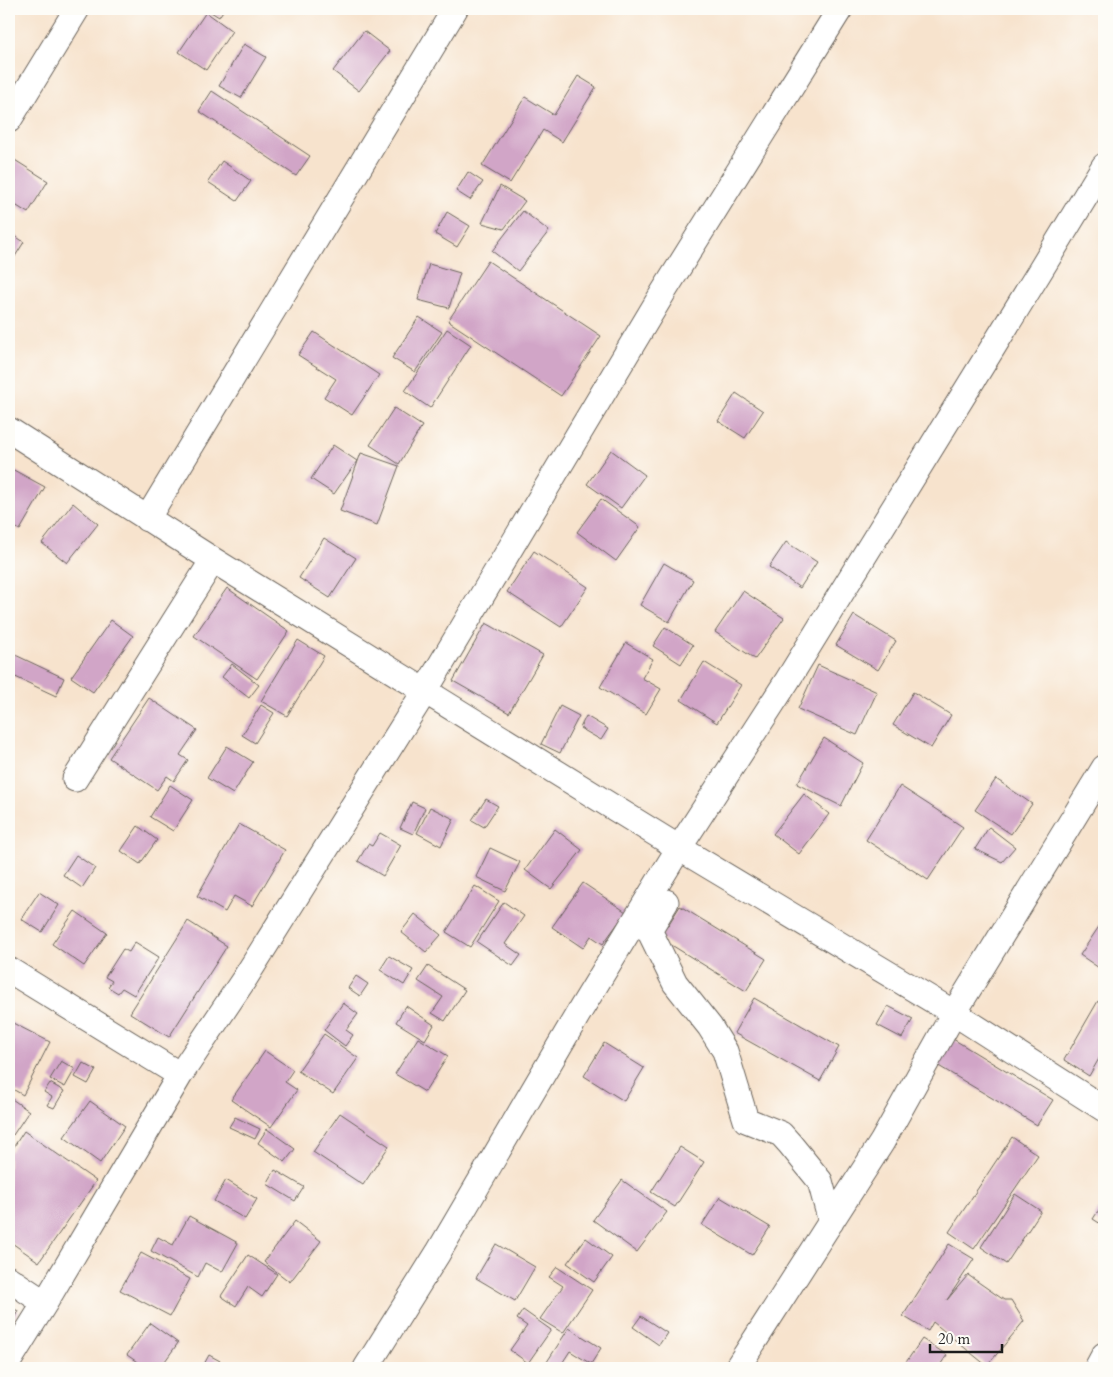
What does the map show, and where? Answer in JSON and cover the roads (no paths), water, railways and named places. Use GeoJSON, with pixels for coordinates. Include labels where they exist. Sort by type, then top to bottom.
{"type":"FeatureCollection","features":[{"type":"Feature","properties":{"kind":"street"},"geometry":{"type":"LineString","coordinates":[[9,120],[77,9]]}},
{"type":"Feature","properties":{"kind":"street"},"geometry":{"type":"LineString","coordinates":[[147,519],[455,9]]}},
{"type":"Feature","properties":{"kind":"street"},"geometry":{"type":"LineString","coordinates":[[9,1361],[180,1076],[250,969],[425,691],[664,291],[840,9]]}},
{"type":"Feature","properties":{"kind":"street"},"geometry":{"type":"LineString","coordinates":[[366,1368],[438,1253],[675,854],[792,672],[1010,322],[1104,166]]}},
{"type":"Feature","properties":{"kind":"street"},"geometry":{"type":"LineString","coordinates":[[9,430],[147,519],[425,691],[675,854],[954,1013],[1104,1109]]}},
{"type":"Feature","properties":{"kind":"street"},"geometry":{"type":"LineString","coordinates":[[75,779],[213,560]]}},
{"type":"Feature","properties":{"kind":"street"},"geometry":{"type":"LineString","coordinates":[[737,1368],[882,1142],[954,1013],[1104,768]]}},
{"type":"Feature","properties":{"kind":"street"},"geometry":{"type":"LineString","coordinates":[[675,854],[682,876],[649,930],[675,983],[710,1027],[725,1052],[746,1120],[781,1134],[790,1144],[820,1181],[831,1222]]}},
{"type":"Feature","properties":{"kind":"street"},"geometry":{"type":"LineString","coordinates":[[9,970],[180,1076]]}},
{"type":"Feature","properties":{"kind":"street"},"geometry":{"type":"LineString","coordinates":[[9,1280],[45,1303]]}},
{"type":"Feature","properties":{"kind":"street"},"geometry":{"type":"LineString","coordinates":[[1097,1368],[1104,1355]]}}]}
